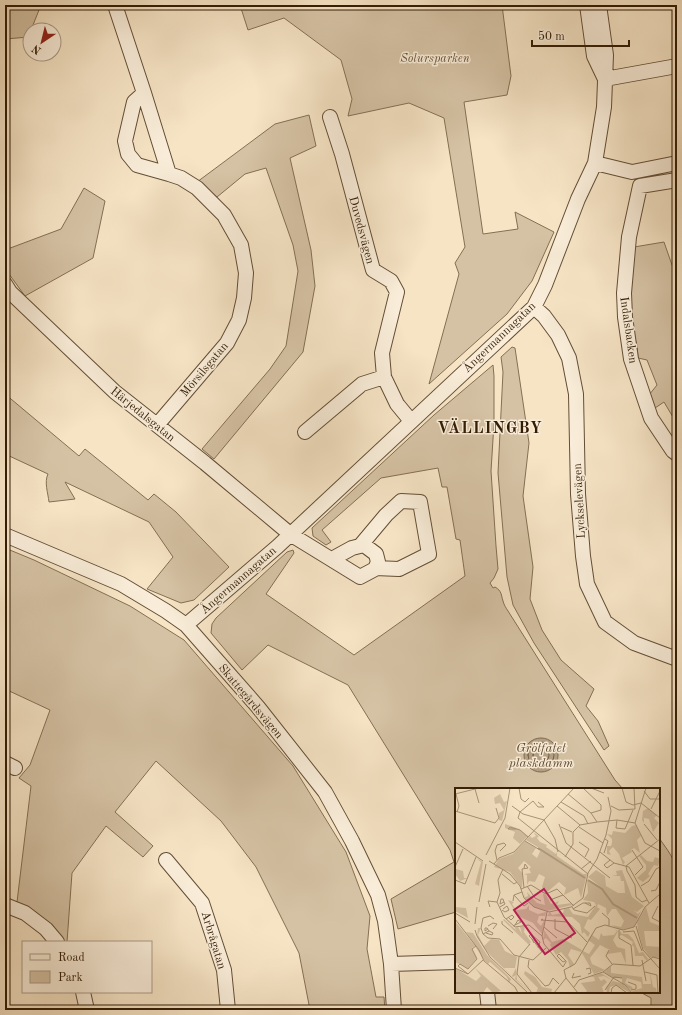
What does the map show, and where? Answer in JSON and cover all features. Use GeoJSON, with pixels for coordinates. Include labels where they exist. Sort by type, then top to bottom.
{"type":"FeatureCollection","features":[{"type":"Feature","properties":{"kind":"street"},"geometry":{"type":"LineString","coordinates":[[114,5],[144,93],[169,174]]}},
{"type":"Feature","properties":{"kind":"street","name":"Ångermannagatan"},"geometry":{"type":"LineString","coordinates":[[587,5],[594,56],[605,79]]}},
{"type":"Feature","properties":{"kind":"street","name":"Ångermannagatan"},"geometry":{"type":"LineString","coordinates":[[186,625],[277,547],[534,307],[545,285],[578,198],[596,163],[604,107],[606,55],[599,5]]}},
{"type":"Feature","properties":{"kind":"street"},"geometry":{"type":"LineString","coordinates":[[605,79],[677,66]]}},
{"type":"Feature","properties":{"kind":"street","name":"Mörsilsgatan"},"geometry":{"type":"LineString","coordinates":[[144,93],[134,102],[125,141],[128,154],[137,164],[181,178],[197,188],[224,215],[241,245],[246,273],[244,298],[239,320],[227,343],[157,425]]}},
{"type":"Feature","properties":{"kind":"street","name":"Duvedsvägen"},"geometry":{"type":"LineString","coordinates":[[330,117],[342,154],[373,270],[391,281],[397,292],[382,353],[384,377],[397,404],[411,421]]}},
{"type":"Feature","properties":{"kind":"street"},"geometry":{"type":"LineString","coordinates":[[596,163],[632,172],[677,163]]}},
{"type":"Feature","properties":{"kind":"street","name":"Indalsbacken"},"geometry":{"type":"LineString","coordinates":[[677,180],[640,186],[629,237],[624,293],[631,359],[651,418],[673,451],[677,454]]}},
{"type":"Feature","properties":{"kind":"street","name":"Härjedalsgatan"},"geometry":{"type":"LineString","coordinates":[[5,284],[10,292],[110,387],[290,534]]}},
{"type":"Feature","properties":{"kind":"street","name":"Lyckselevägen"},"geometry":{"type":"LineString","coordinates":[[534,307],[544,316],[558,335],[569,358],[576,394],[578,494],[582,556],[587,584],[605,622],[634,643],[677,659]]}},
{"type":"Feature","properties":{"kind":"street"},"geometry":{"type":"LineString","coordinates":[[304,432],[362,384],[384,377]]}},
{"type":"Feature","properties":{"kind":"street"},"geometry":{"type":"LineString","coordinates":[[360,546],[386,515],[401,501],[420,502],[429,554],[399,569],[375,568]]}},
{"type":"Feature","properties":{"kind":"street"},"geometry":{"type":"LineString","coordinates":[[290,534],[360,577],[375,569],[378,562],[376,554],[364,545],[352,548],[332,559]]}},
{"type":"Feature","properties":{"kind":"street","name":"Skattegårdsvägen"},"geometry":{"type":"LineString","coordinates":[[5,535],[121,584],[166,611],[186,625],[258,707],[325,792],[378,895],[385,921],[392,964],[394,1010]]}},
{"type":"Feature","properties":{"kind":"street","name":"Arbrågatan"},"geometry":{"type":"LineString","coordinates":[[166,860],[202,903],[224,970],[228,1010]]}},
{"type":"Feature","properties":{"kind":"street"},"geometry":{"type":"LineString","coordinates":[[5,905],[25,913],[46,929],[56,941]]}},
{"type":"Feature","properties":{"kind":"street"},"geometry":{"type":"LineString","coordinates":[[392,964],[455,962]]}},
{"type":"Feature","properties":{"kind":"street"},"geometry":{"type":"LineString","coordinates":[[83,993],[88,1010]]}},
{"type":"Feature","properties":{"kind":"street"},"geometry":{"type":"LineString","coordinates":[[487,993],[489,1010]]}},
{"type":"Feature","properties":{"kind":"green space"},"geometry":{"type":"Polygon","coordinates":[[[5,5],[41,5],[34,22],[22,22],[22,38],[5,39],[5,5]]]}},
{"type":"Feature","properties":{"kind":"green space","name":"Solursparken"},"geometry":{"type":"Polygon","coordinates":[[[240,5],[502,5],[511,76],[507,95],[464,102],[483,234],[518,229],[515,212],[554,232],[532,281],[507,314],[429,384],[459,274],[455,263],[465,247],[444,118],[409,103],[348,116],[352,99],[341,60],[284,18],[248,30],[240,5]]]}},
{"type":"Feature","properties":{"kind":"green space"},"geometry":{"type":"Polygon","coordinates":[[[309,115],[316,146],[290,158],[311,250],[315,286],[303,352],[214,459],[202,449],[270,369],[286,346],[298,271],[293,245],[266,168],[245,174],[217,197],[197,182],[275,124],[309,115]]]}},
{"type":"Feature","properties":{"kind":"green space"},"geometry":{"type":"Polygon","coordinates":[[[84,188],[105,201],[93,258],[25,296],[5,266],[5,250],[61,229],[84,188]]]}},
{"type":"Feature","properties":{"kind":"green space"},"geometry":{"type":"Polygon","coordinates":[[[664,242],[672,265],[677,273],[677,424],[664,402],[655,408],[649,395],[657,385],[647,360],[638,358],[637,345],[630,316],[630,275],[634,247],[664,242]]]}},
{"type":"Feature","properties":{"kind":"green space"},"geometry":{"type":"Polygon","coordinates":[[[512,347],[515,348],[529,443],[523,496],[533,567],[530,599],[542,630],[561,660],[594,689],[586,706],[598,721],[609,746],[604,750],[534,643],[513,605],[507,577],[498,473],[503,372],[501,357],[512,347]]]}},
{"type":"Feature","properties":{"kind":"green space"},"geometry":{"type":"Polygon","coordinates":[[[493,365],[494,423],[491,471],[498,569],[490,583],[493,588],[495,587],[500,592],[507,609],[615,780],[622,788],[455,788],[455,912],[398,929],[391,899],[454,862],[450,850],[348,685],[268,645],[242,670],[211,633],[212,624],[216,618],[287,552],[293,550],[294,553],[266,594],[354,655],[465,576],[460,540],[456,539],[447,487],[442,487],[438,468],[381,478],[322,530],[331,542],[326,545],[313,536],[312,528],[434,415],[493,365]]]}},
{"type":"Feature","properties":{"kind":"green space"},"geometry":{"type":"Polygon","coordinates":[[[5,394],[79,456],[85,449],[148,500],[154,494],[176,512],[229,567],[194,600],[181,603],[147,589],[173,557],[149,522],[65,482],[75,499],[49,502],[46,484],[48,474],[5,454],[5,394]]]}},
{"type":"Feature","properties":{"kind":"green space"},"geometry":{"type":"Polygon","coordinates":[[[5,548],[34,560],[130,606],[184,640],[293,766],[346,852],[370,916],[367,949],[376,997],[384,997],[385,1010],[310,1010],[299,953],[256,867],[221,821],[156,761],[115,812],[153,846],[143,857],[106,826],[72,873],[67,941],[64,941],[43,919],[17,902],[31,786],[19,778],[30,765],[50,710],[5,689],[5,548]]]}},
{"type":"Feature","properties":{"kind":"green space"},"geometry":{"type":"Polygon","coordinates":[[[660,839],[671,855],[677,869],[677,874],[675,875],[677,878],[677,1010],[651,1010],[651,998],[642,993],[660,993],[660,839]]]}},
{"type":"Feature","properties":{"kind":"water","name":"Grötfatet plaskdamm"},"geometry":{"type":"Polygon","coordinates":[[[541,738],[547,739],[553,743],[557,749],[557,761],[553,767],[547,771],[541,772],[535,771],[529,767],[525,761],[524,755],[525,749],[529,743],[535,739],[541,738]]]}},
{"type":"Feature","properties":{"kind":"district","name":"VÄLLINGBY"},"geometry":{"type":"Point","coordinates":[490,427]}}]}
